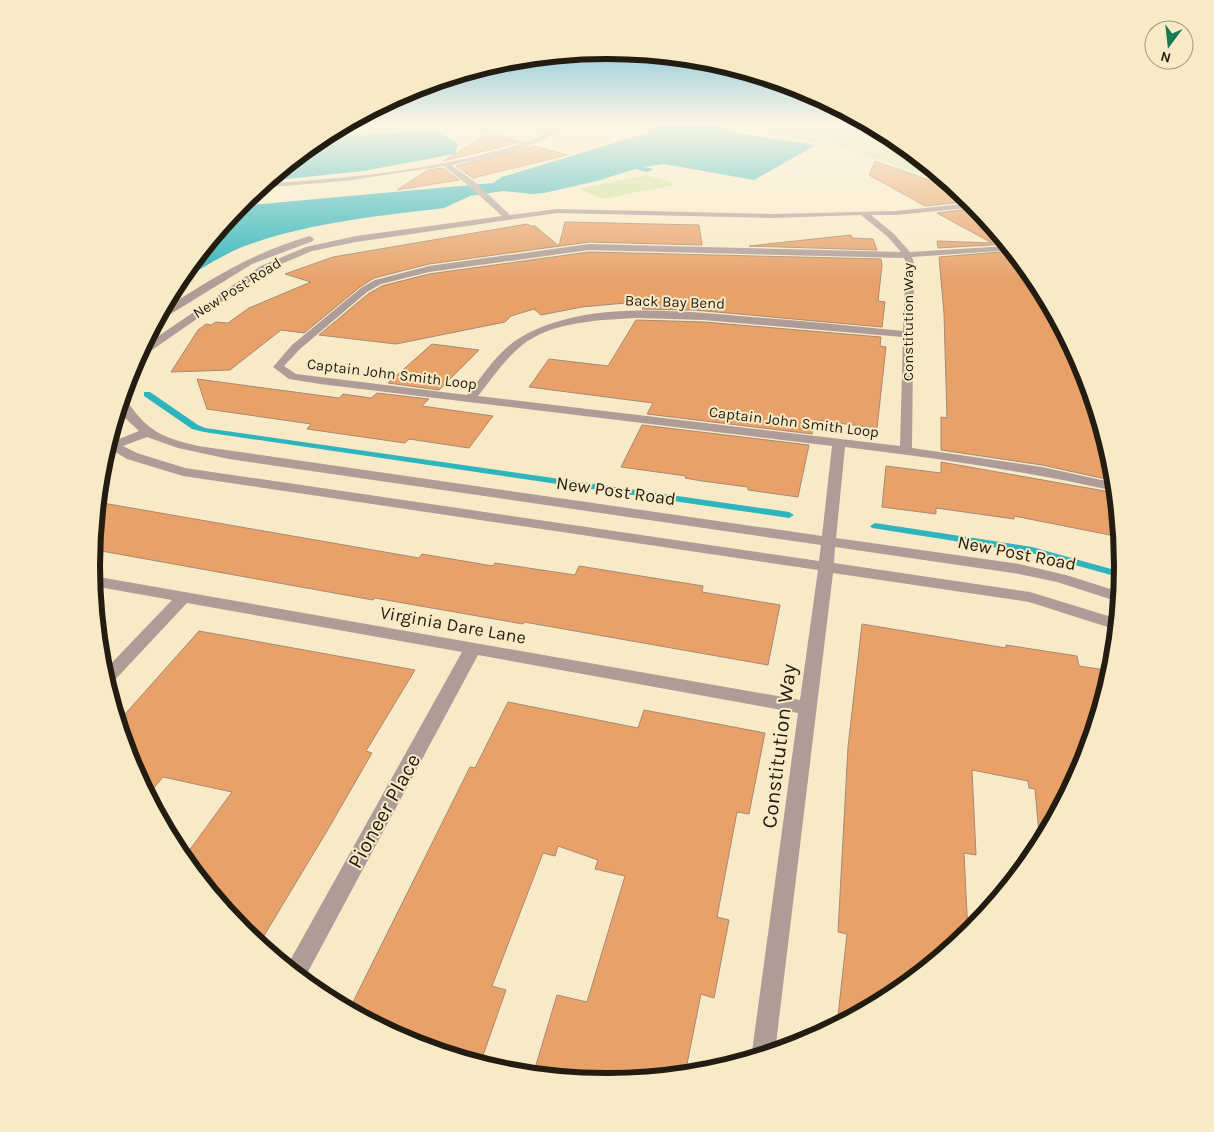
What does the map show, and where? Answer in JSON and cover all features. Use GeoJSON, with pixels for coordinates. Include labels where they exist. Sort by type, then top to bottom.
{"type":"FeatureCollection","features":[{"type":"Feature","properties":{"kind":"street"},"geometry":{"type":"LineString","coordinates":[[273,185],[354,178]]}},
{"type":"Feature","properties":{"kind":"street"},"geometry":{"type":"LineString","coordinates":[[462,178],[507,217]]}},
{"type":"Feature","properties":{"kind":"street","name":"New Post Road"},"geometry":{"type":"LineString","coordinates":[[169,310],[237,267],[289,245],[356,230],[500,209],[578,203],[863,213],[904,212],[965,206]]}},
{"type":"Feature","properties":{"kind":"street","name":"New Post Road"},"geometry":{"type":"LineString","coordinates":[[150,346],[264,268],[309,249],[356,239],[507,217],[579,210],[772,216],[824,213]]}},
{"type":"Feature","properties":{"kind":"street","name":"Constitution Way"},"geometry":{"type":"LineString","coordinates":[[863,213],[908,255],[906,451]]}},
{"type":"Feature","properties":{"kind":"street","name":"Captain John Smith Loop"},"geometry":{"type":"LineString","coordinates":[[1002,249],[908,255],[796,254],[588,247],[562,248],[429,269],[396,276],[364,290],[296,347],[278,367],[293,376],[996,463],[1108,486]]}},
{"type":"Feature","properties":{"kind":"street","name":"Back Bay Bend"},"geometry":{"type":"LineString","coordinates":[[470,399],[521,342],[542,331],[591,318],[647,314],[707,317],[908,334]]}},
{"type":"Feature","properties":{"kind":"street"},"geometry":{"type":"LineString","coordinates":[[162,323],[180,324]]}},
{"type":"Feature","properties":{"kind":"street","name":"New Post Road"},"geometry":{"type":"LineString","coordinates":[[125,409],[130,418],[148,432],[171,442],[229,455],[1020,569],[1061,578],[1113,595]]}},
{"type":"Feature","properties":{"kind":"street"},"geometry":{"type":"LineString","coordinates":[[115,444],[148,432]]}},
{"type":"Feature","properties":{"kind":"street","name":"Constitution Way"},"geometry":{"type":"LineString","coordinates":[[763,1048],[826,566],[839,443]]}},
{"type":"Feature","properties":{"kind":"street"},"geometry":{"type":"LineString","coordinates":[[114,448],[156,464],[214,477],[1030,597],[1084,613],[1111,624]]}},
{"type":"Feature","properties":{"kind":"street","name":"Virginia Dare Lane"},"geometry":{"type":"LineString","coordinates":[[100,582],[807,708]]}},
{"type":"Feature","properties":{"kind":"street"},"geometry":{"type":"LineString","coordinates":[[111,674],[184,597]]}},
{"type":"Feature","properties":{"kind":"street","name":"Pioneer Place"},"geometry":{"type":"LineString","coordinates":[[298,968],[473,648]]}},
{"type":"Feature","properties":{"kind":"green space"},"geometry":{"type":"Polygon","coordinates":[[[633,178],[656,178],[673,183],[672,185],[608,198],[601,198],[582,190],[583,188],[633,178]]]}},
{"type":"Feature","properties":{"kind":"water"},"geometry":{"type":"Polygon","coordinates":[[[501,178],[607,178],[544,193],[532,194],[503,191],[470,196],[444,208],[316,226],[242,247],[192,275],[250,205],[493,183],[501,178]]]}},
{"type":"Feature","properties":{"kind":"water"},"geometry":{"type":"Polygon","coordinates":[[[742,178],[758,178],[754,180],[742,178]]]}},
{"type":"Feature","properties":{"kind":"building"},"geometry":{"type":"Polygon","coordinates":[[[416,178],[456,178],[459,180],[397,190],[416,178]]]}},
{"type":"Feature","properties":{"kind":"building"},"geometry":{"type":"Polygon","coordinates":[[[874,178],[923,178],[940,184],[961,202],[925,206],[874,178]]]}},
{"type":"Feature","properties":{"kind":"building"},"geometry":{"type":"Polygon","coordinates":[[[968,209],[998,244],[938,248],[937,241],[992,243],[937,213],[968,209]]]}},
{"type":"Feature","properties":{"kind":"building"},"geometry":{"type":"Polygon","coordinates":[[[565,222],[699,225],[702,245],[589,242],[429,264],[374,278],[360,287],[304,333],[281,330],[230,370],[171,372],[198,330],[206,324],[211,325],[216,322],[228,323],[249,308],[311,282],[285,274],[333,257],[527,224],[535,226],[559,246],[565,222]]]}},
{"type":"Feature","properties":{"kind":"building"},"geometry":{"type":"Polygon","coordinates":[[[851,235],[852,238],[873,239],[877,250],[749,246],[851,235]]]}},
{"type":"Feature","properties":{"kind":"building"},"geometry":{"type":"Polygon","coordinates":[[[589,252],[881,259],[878,301],[885,302],[882,327],[694,310],[642,309],[647,301],[582,307],[541,315],[534,309],[511,316],[505,322],[396,344],[319,335],[368,294],[382,286],[429,274],[589,252]]]}},
{"type":"Feature","properties":{"kind":"building"},"geometry":{"type":"Polygon","coordinates":[[[1005,252],[1009,257],[1029,284],[1046,312],[1076,372],[1097,435],[1107,479],[1042,465],[941,450],[941,417],[947,418],[944,313],[939,257],[1005,252]]]}},
{"type":"Feature","properties":{"kind":"building"},"geometry":{"type":"Polygon","coordinates":[[[636,320],[704,322],[881,337],[880,346],[886,347],[877,428],[814,420],[812,434],[647,414],[653,403],[529,387],[549,359],[608,366],[636,320]]]}},
{"type":"Feature","properties":{"kind":"building"},"geometry":{"type":"Polygon","coordinates":[[[432,344],[479,350],[439,390],[388,383],[432,344]]]}},
{"type":"Feature","properties":{"kind":"building"},"geometry":{"type":"Polygon","coordinates":[[[197,379],[339,398],[343,394],[371,398],[377,393],[429,399],[422,406],[493,416],[469,448],[409,439],[405,443],[307,429],[311,424],[207,409],[197,379]]]}},
{"type":"Feature","properties":{"kind":"building"},"geometry":{"type":"Polygon","coordinates":[[[642,425],[809,445],[798,497],[748,490],[748,487],[685,478],[686,476],[621,467],[642,425]]]}},
{"type":"Feature","properties":{"kind":"building"},"geometry":{"type":"Polygon","coordinates":[[[941,462],[1109,492],[1113,536],[1014,516],[1014,519],[936,508],[936,514],[882,507],[886,466],[941,473],[941,462]]]}},
{"type":"Feature","properties":{"kind":"building"},"geometry":{"type":"Polygon","coordinates":[[[104,503],[419,558],[422,554],[493,566],[495,563],[575,575],[579,566],[703,586],[702,592],[780,605],[768,665],[524,622],[523,624],[375,598],[373,600],[100,551],[104,503]]]}},
{"type":"Feature","properties":{"kind":"building"},"geometry":{"type":"Polygon","coordinates":[[[862,624],[1006,648],[1006,645],[1077,656],[1079,666],[1104,670],[1097,697],[1076,760],[1039,832],[1035,789],[1029,788],[1028,781],[972,770],[976,855],[964,853],[967,923],[916,968],[889,988],[838,1017],[847,934],[838,932],[848,747],[862,624]]]}},
{"type":"Feature","properties":{"kind":"building"},"geometry":{"type":"Polygon","coordinates":[[[199,631],[415,670],[366,751],[372,753],[263,938],[248,925],[226,900],[188,852],[232,792],[163,777],[152,790],[138,760],[123,716],[199,631]]]}},
{"type":"Feature","properties":{"kind":"building"},"geometry":{"type":"Polygon","coordinates":[[[508,702],[638,728],[644,710],[765,733],[749,814],[737,812],[717,917],[729,920],[714,998],[701,994],[686,1067],[640,1072],[607,1073],[535,1068],[557,995],[587,1002],[625,876],[595,869],[598,860],[558,846],[555,856],[543,853],[492,986],[506,990],[482,1058],[413,1035],[352,1004],[470,767],[475,768],[508,702]]]}},
{"type":"Feature","properties":{"kind":"waterway"},"geometry":{"type":"LineString","coordinates":[[147,394],[195,427],[204,430],[789,515]]}},
{"type":"Feature","properties":{"kind":"waterway"},"geometry":{"type":"LineString","coordinates":[[875,526],[1032,550],[1114,573]]}}]}
